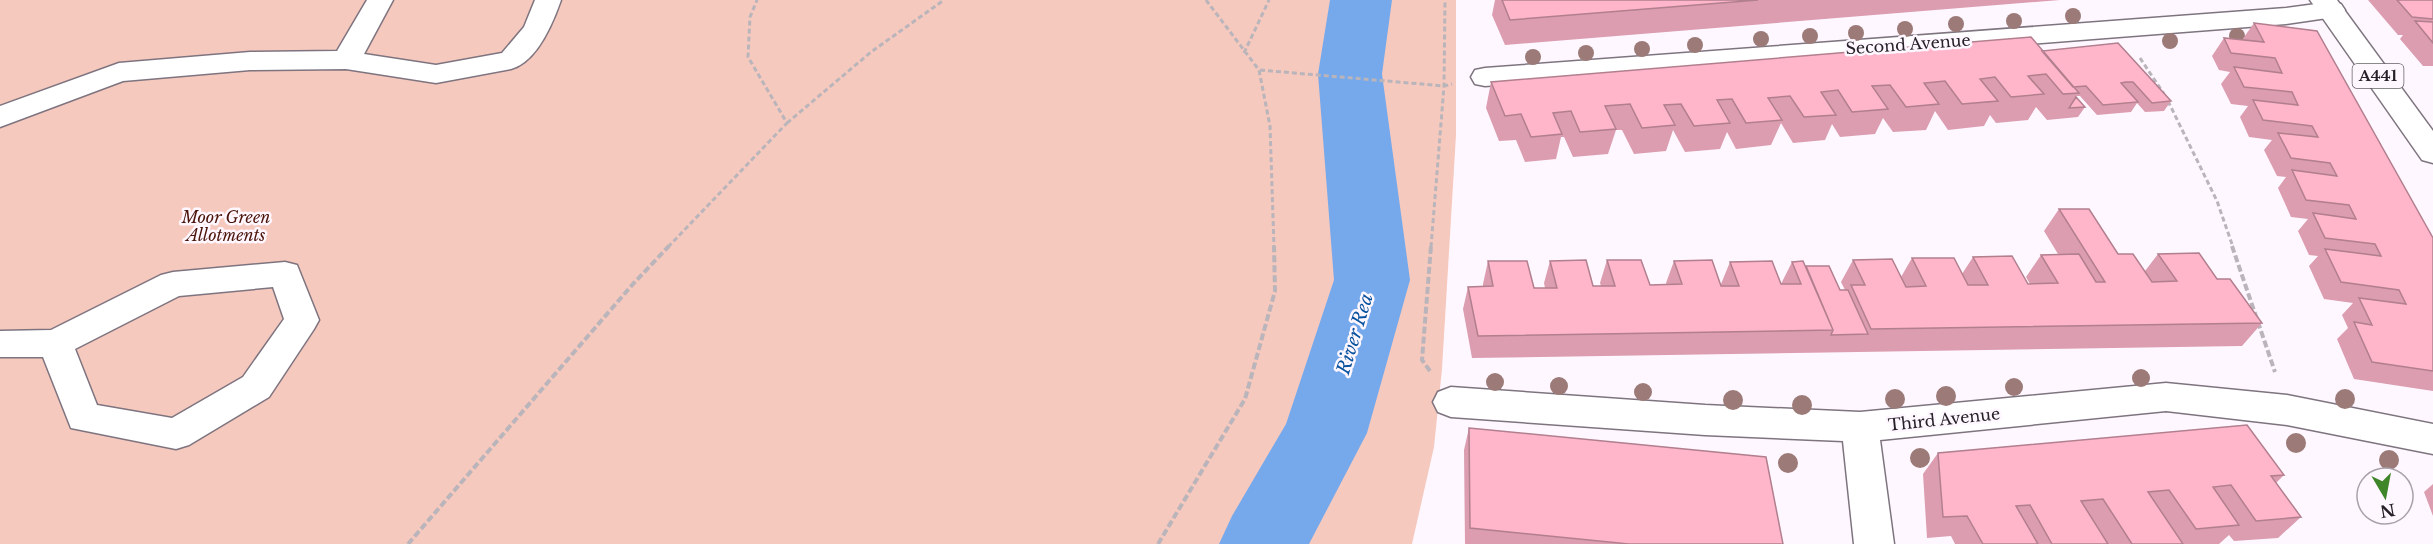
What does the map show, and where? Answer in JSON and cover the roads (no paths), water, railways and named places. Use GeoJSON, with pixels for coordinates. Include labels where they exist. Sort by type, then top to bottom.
{"type":"FeatureCollection","features":[{"type":"Feature","properties":{"kind":"street"},"geometry":{"type":"LineString","coordinates":[[346,60],[380,0]]}},
{"type":"Feature","properties":{"kind":"street"},"geometry":{"type":"LineString","coordinates":[[0,117],[119,72],[250,62],[346,60],[435,74],[511,60],[537,29],[548,0]]}},
{"type":"Feature","properties":{"kind":"street","name":"Second Avenue"},"geometry":{"type":"LineString","coordinates":[[1485,77],[2286,16],[2327,5]]}},
{"type":"Feature","properties":{"kind":"street","name":"A441"},"geometry":{"type":"LineString","coordinates":[[2327,5],[2433,153]]}},
{"type":"Feature","properties":{"kind":"street"},"geometry":{"type":"LineString","coordinates":[[0,344],[55,343],[173,284],[285,274],[303,320],[256,387],[176,434],[84,418],[55,343]]}},
{"type":"Feature","properties":{"kind":"street","name":"Third Avenue"},"geometry":{"type":"LineString","coordinates":[[1451,402],[1705,420],[1860,428],[2166,397],[2288,410],[2433,439]]}},
{"type":"Feature","properties":{"kind":"street"},"geometry":{"type":"LineString","coordinates":[[1860,428],[1874,544]]}},
{"type":"Feature","properties":{"kind":"waterway","name":"River Rea"},"geometry":{"type":"LineString","coordinates":[[1263,544],[1325,433],[1372,280],[1350,74],[1361,0]]}},
{"type":"Feature","properties":{"kind":"park label","name":"Moor Green Allotments"},"geometry":{"type":"Point","coordinates":[226,226]}}]}
